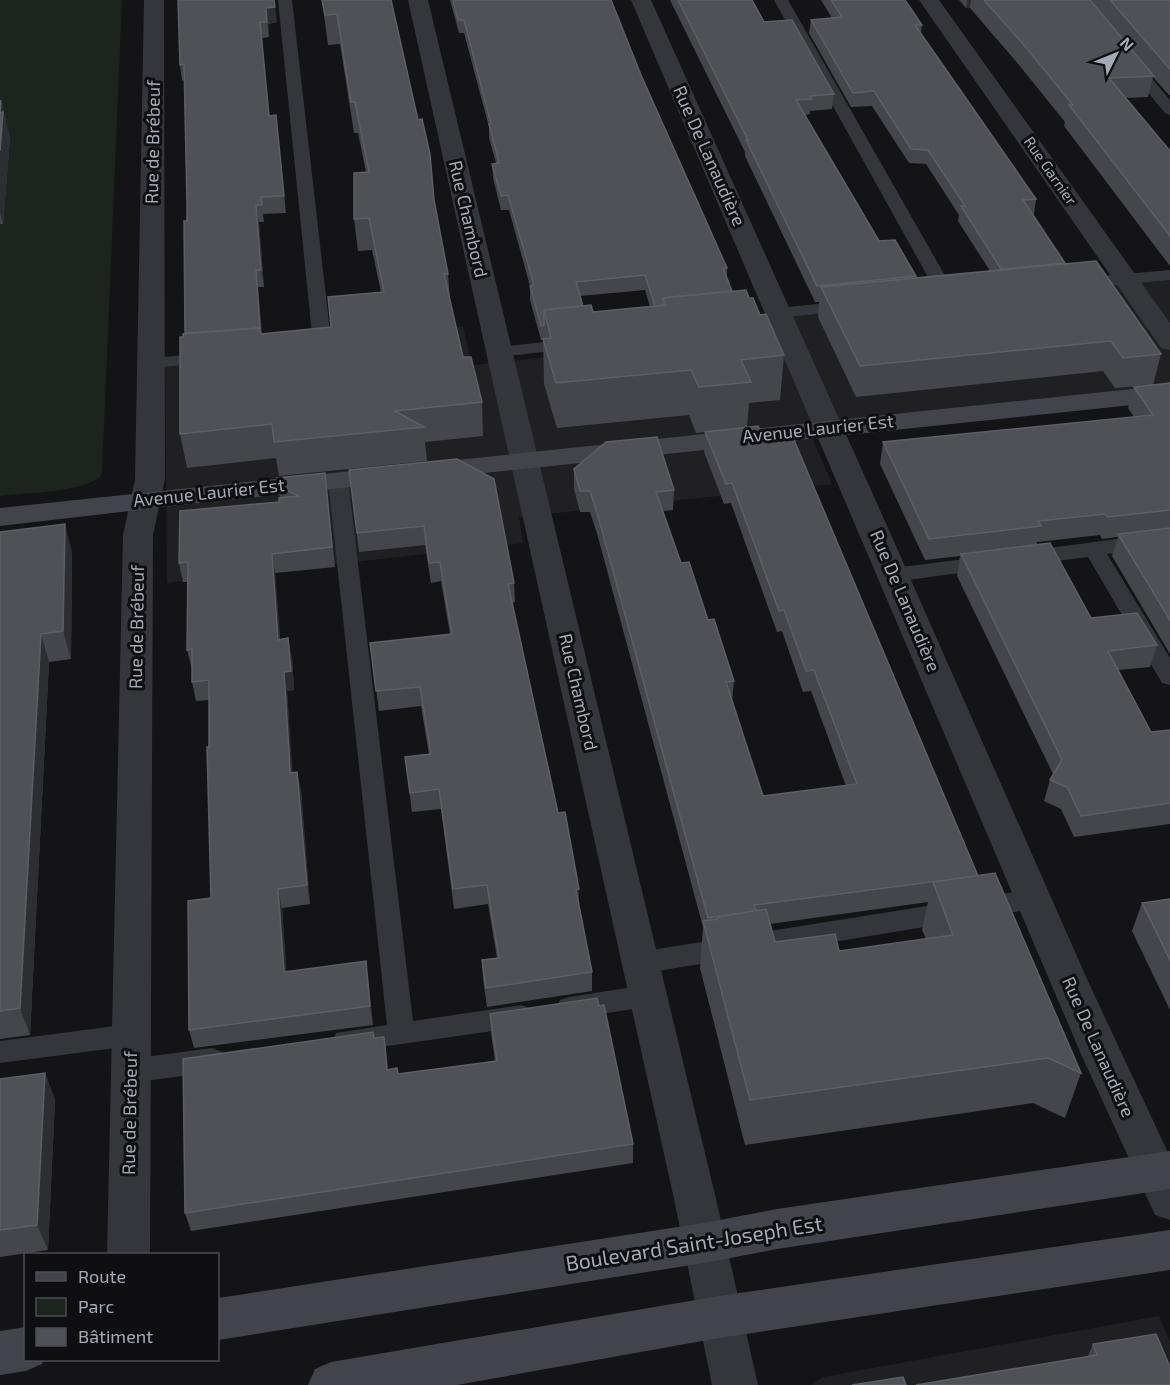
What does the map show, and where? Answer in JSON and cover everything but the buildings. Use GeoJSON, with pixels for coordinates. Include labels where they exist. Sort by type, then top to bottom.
{"type":"FeatureCollection","features":[{"type":"Feature","properties":{"kind":"main road","name":"Avenue Laurier Est"},"geometry":{"type":"LineString","coordinates":[[0,517],[828,427],[1170,393]]}},
{"type":"Feature","properties":{"kind":"main road","name":"Boulevard Saint-Joseph Est"},"geometry":{"type":"LineString","coordinates":[[219,1319],[704,1243],[777,1229],[1165,1181]]}},
{"type":"Feature","properties":{"kind":"main road"},"geometry":{"type":"LineString","coordinates":[[331,1385],[720,1317],[1170,1250]]}},
{"type":"Feature","properties":{"kind":"main road"},"geometry":{"type":"LineString","coordinates":[[0,1353],[24,1349]]}},
{"type":"Feature","properties":{"kind":"street","name":"Rue de Brébeuf"},"geometry":{"type":"LineString","coordinates":[[128,1253],[138,535],[150,479],[154,0]]}},
{"type":"Feature","properties":{"kind":"street","name":"Rue Chambord"},"geometry":{"type":"LineString","coordinates":[[418,0],[735,1385]]}},
{"type":"Feature","properties":{"kind":"street","name":"Rue De Lanaudière"},"geometry":{"type":"LineString","coordinates":[[641,0],[775,320],[828,427],[1033,899],[1165,1181]]}},
{"type":"Feature","properties":{"kind":"street","name":"Rue Garnier"},"geometry":{"type":"LineString","coordinates":[[929,0],[1170,342]]}},
{"type":"Feature","properties":{"kind":"lane"},"geometry":{"type":"LineString","coordinates":[[285,0],[322,349],[300,351]]}},
{"type":"Feature","properties":{"kind":"lane"},"geometry":{"type":"LineString","coordinates":[[781,0],[947,296]]}},
{"type":"Feature","properties":{"kind":"lane"},"geometry":{"type":"LineString","coordinates":[[1122,53],[1170,110]]}},
{"type":"Feature","properties":{"kind":"lane"},"geometry":{"type":"LineString","coordinates":[[1060,285],[1170,275]]}},
{"type":"Feature","properties":{"kind":"lane"},"geometry":{"type":"LineString","coordinates":[[924,298],[970,293]]}},
{"type":"Feature","properties":{"kind":"lane"},"geometry":{"type":"LineString","coordinates":[[775,320],[865,304]]}},
{"type":"Feature","properties":{"kind":"lane"},"geometry":{"type":"LineString","coordinates":[[499,351],[590,342]]}},
{"type":"Feature","properties":{"kind":"lane"},"geometry":{"type":"LineString","coordinates":[[151,363],[221,357]]}},
{"type":"Feature","properties":{"kind":"lane"},"geometry":{"type":"LineString","coordinates":[[338,480],[401,1034]]}},
{"type":"Feature","properties":{"kind":"lane"},"geometry":{"type":"LineString","coordinates":[[894,575],[1170,540]]}},
{"type":"Feature","properties":{"kind":"lane"},"geometry":{"type":"LineString","coordinates":[[1094,549],[1170,677]]}},
{"type":"Feature","properties":{"kind":"lane"},"geometry":{"type":"LineString","coordinates":[[320,1045],[401,1034],[643,980],[1033,899]]}},
{"type":"Feature","properties":{"kind":"lane"},"geometry":{"type":"LineString","coordinates":[[0,1052],[131,1035]]}},
{"type":"Feature","properties":{"kind":"lane"},"geometry":{"type":"LineString","coordinates":[[130,1071],[238,1056]]}},
{"type":"Feature","properties":{"kind":"shaded area"},"geometry":{"type":"Polygon","coordinates":[[[1170,276],[1170,466],[1121,395],[812,437],[832,484],[519,517],[523,543],[167,583],[165,359],[463,326],[472,365],[765,334],[796,314],[1170,276]]]}},
{"type":"Feature","properties":{"kind":"shaded area"},"geometry":{"type":"Polygon","coordinates":[[[1159,1316],[1170,1342],[1170,1385],[812,1385],[823,1377],[1159,1316]]]}},
{"type":"Feature","properties":{"kind":"green space"},"geometry":{"type":"Polygon","coordinates":[[[0,0],[122,0],[102,473],[86,484],[72,488],[0,496],[0,0]]]}}]}
